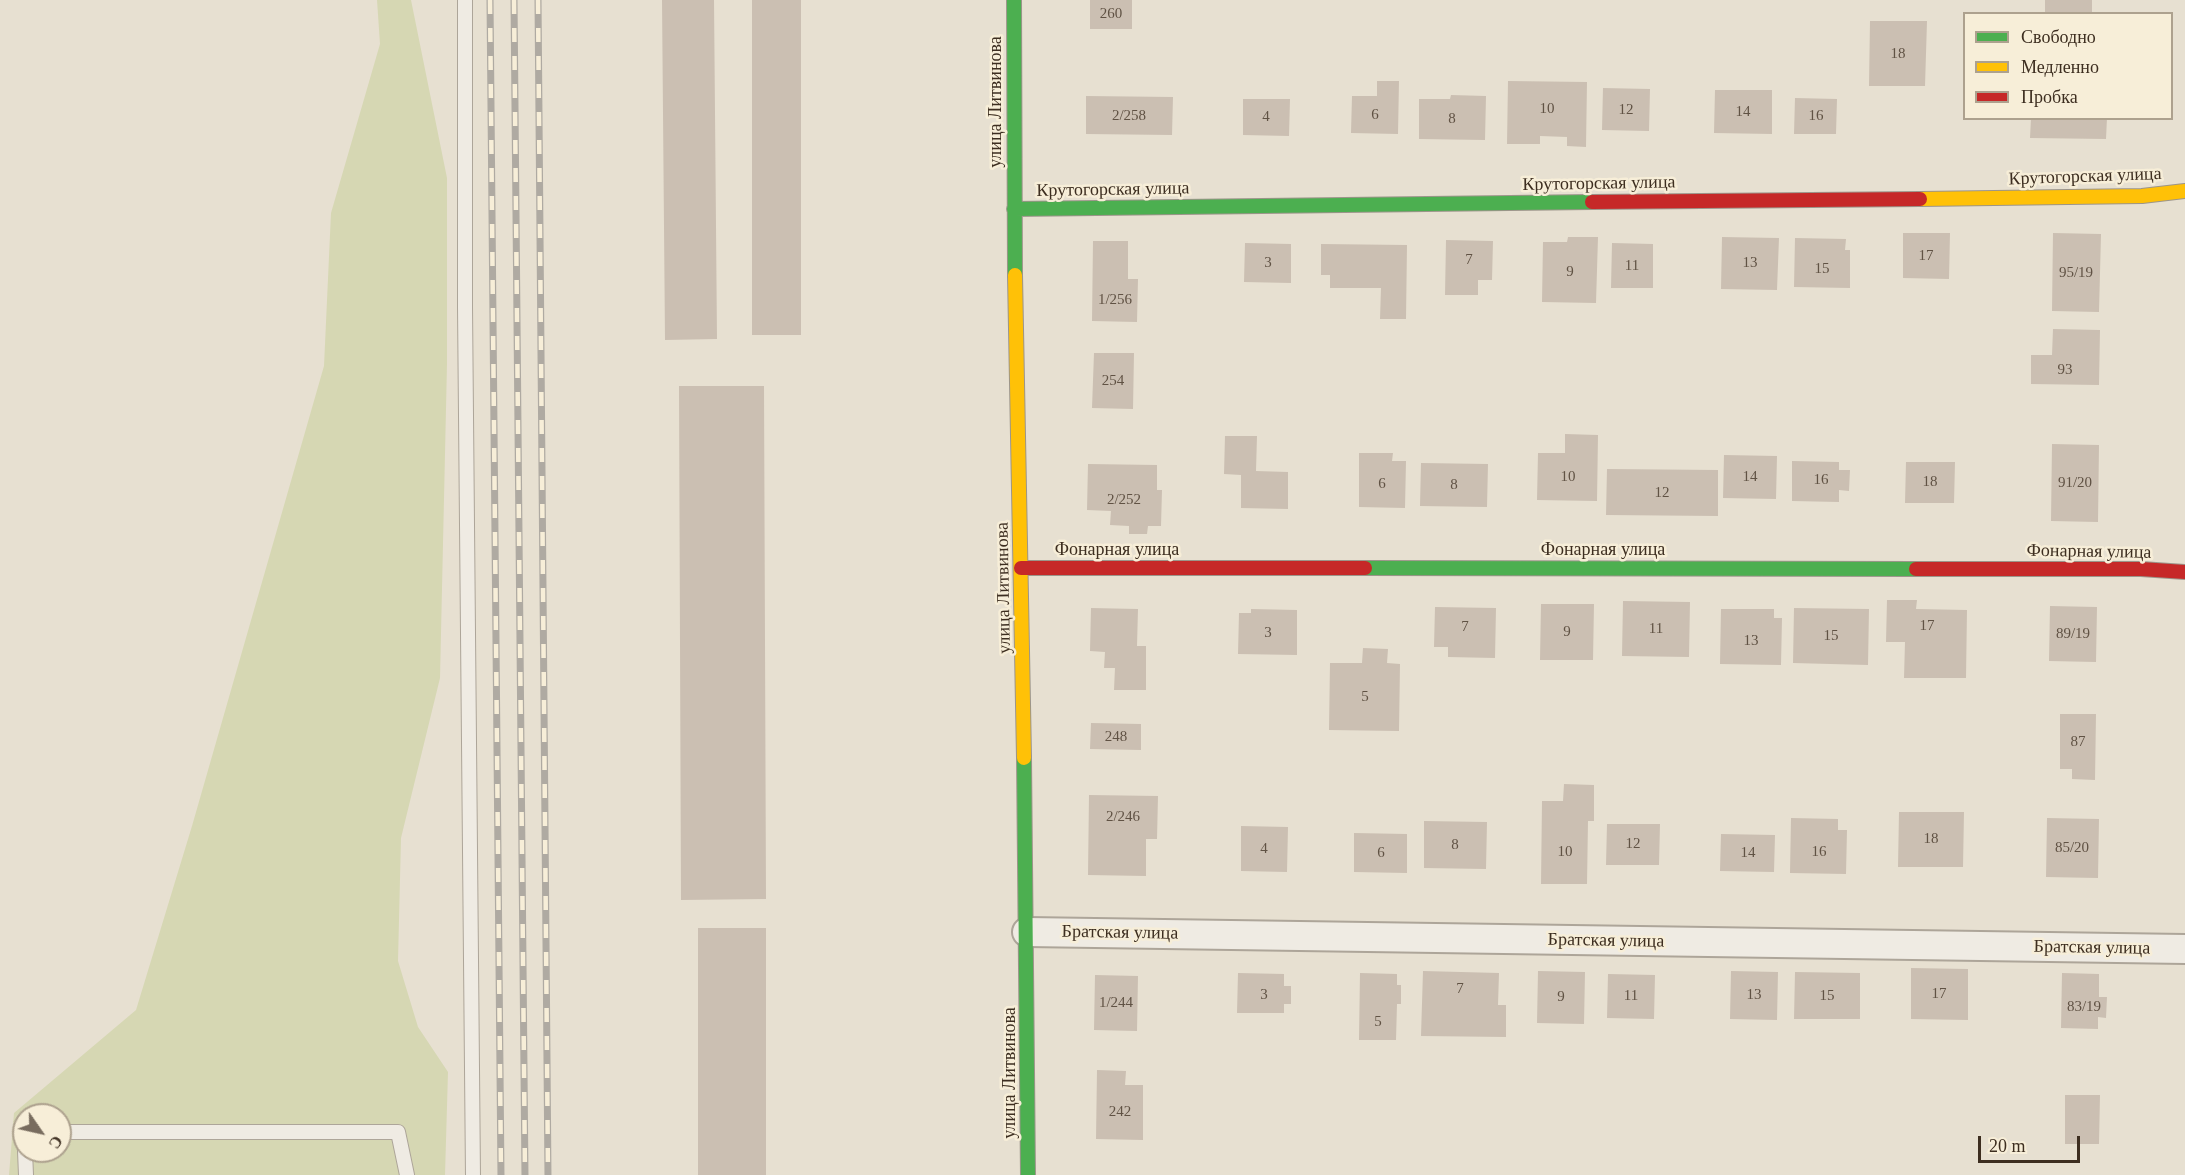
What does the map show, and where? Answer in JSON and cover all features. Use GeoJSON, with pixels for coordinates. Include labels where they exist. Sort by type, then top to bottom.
{"type":"FeatureCollection","features":[{"type":"Feature","properties":{"kind":"street","name":"улица Литвинова"},"geometry":{"type":"LineString","coordinates":[[1014,0],[1014,209],[1028,932],[1028,1175]]}},
{"type":"Feature","properties":{"kind":"street","name":"Крутогорская улица"},"geometry":{"type":"LineString","coordinates":[[1014,209],[2142,196],[2185,191]]}},
{"type":"Feature","properties":{"kind":"street","name":"Фонарная улица"},"geometry":{"type":"LineString","coordinates":[[1021,568],[2141,569],[2185,572]]}},
{"type":"Feature","properties":{"kind":"street","name":"Братская улица"},"geometry":{"type":"LineString","coordinates":[[1028,932],[2185,949]]}},
{"type":"Feature","properties":{"kind":"lane"},"geometry":{"type":"LineString","coordinates":[[465,0],[465,307],[473,1175]]}},
{"type":"Feature","properties":{"kind":"lane"},"geometry":{"type":"LineString","coordinates":[[72,1132],[398,1132],[407,1175]]}},
{"type":"Feature","properties":{"kind":"green space"},"geometry":{"type":"Polygon","coordinates":[[[377,0],[411,0],[447,178],[447,364],[440,678],[401,838],[398,961],[418,1027],[448,1072],[445,1175],[9,1175],[12,1138],[12,1163],[72,1163],[72,1103],[26,1103],[136,1010],[192,826],[324,366],[331,213],[380,44],[377,0]]]}},
{"type":"Feature","properties":{"kind":"building"},"geometry":{"type":"Polygon","coordinates":[[[662,0],[714,0],[717,339],[665,340],[662,0]]]}},
{"type":"Feature","properties":{"kind":"building"},"geometry":{"type":"Polygon","coordinates":[[[752,0],[801,0],[801,335],[752,335],[752,0]]]}},
{"type":"Feature","properties":{"kind":"building"},"geometry":{"type":"Polygon","coordinates":[[[1090,0],[1132,0],[1132,29],[1090,29],[1090,0]]]}},
{"type":"Feature","properties":{"kind":"building"},"geometry":{"type":"Polygon","coordinates":[[[2045,0],[2092,0],[2092,12],[2045,12],[2045,0]]]}},
{"type":"Feature","properties":{"kind":"building"},"geometry":{"type":"Polygon","coordinates":[[[1870,21],[1927,21],[1925,86],[1869,86],[1870,21]]]}},
{"type":"Feature","properties":{"kind":"building"},"geometry":{"type":"Polygon","coordinates":[[[1377,81],[1399,81],[1398,134],[1351,133],[1352,96],[1377,96],[1377,81]]]}},
{"type":"Feature","properties":{"kind":"building"},"geometry":{"type":"Polygon","coordinates":[[[1508,81],[1587,82],[1586,147],[1567,146],[1567,137],[1540,136],[1540,144],[1507,144],[1508,81]]]}},
{"type":"Feature","properties":{"kind":"building"},"geometry":{"type":"Polygon","coordinates":[[[1603,88],[1650,89],[1649,131],[1602,130],[1603,88]]]}},
{"type":"Feature","properties":{"kind":"building"},"geometry":{"type":"Polygon","coordinates":[[[1715,90],[1772,90],[1772,134],[1714,133],[1715,90]]]}},
{"type":"Feature","properties":{"kind":"building"},"geometry":{"type":"Polygon","coordinates":[[[1451,95],[1486,96],[1485,140],[1419,139],[1419,99],[1450,99],[1451,95]]]}},
{"type":"Feature","properties":{"kind":"building"},"geometry":{"type":"Polygon","coordinates":[[[1086,96],[1173,97],[1172,135],[1086,134],[1086,96]]]}},
{"type":"Feature","properties":{"kind":"building"},"geometry":{"type":"Polygon","coordinates":[[[1795,98],[1837,99],[1836,134],[1794,134],[1795,98]]]}},
{"type":"Feature","properties":{"kind":"building"},"geometry":{"type":"Polygon","coordinates":[[[1243,99],[1290,99],[1289,136],[1243,135],[1243,99]]]}},
{"type":"Feature","properties":{"kind":"building"},"geometry":{"type":"Polygon","coordinates":[[[2031,120],[2107,120],[2106,139],[2030,138],[2031,120]]]}},
{"type":"Feature","properties":{"kind":"building"},"geometry":{"type":"Polygon","coordinates":[[[1903,233],[1950,233],[1949,279],[1903,278],[1903,233]]]}},
{"type":"Feature","properties":{"kind":"building"},"geometry":{"type":"Polygon","coordinates":[[[2053,233],[2101,234],[2099,312],[2052,311],[2053,233]]]}},
{"type":"Feature","properties":{"kind":"building"},"geometry":{"type":"Polygon","coordinates":[[[1568,237],[1598,237],[1596,303],[1542,302],[1543,242],[1567,242],[1568,237]]]}},
{"type":"Feature","properties":{"kind":"building"},"geometry":{"type":"Polygon","coordinates":[[[1722,237],[1779,238],[1777,290],[1721,289],[1722,237]]]}},
{"type":"Feature","properties":{"kind":"building"},"geometry":{"type":"Polygon","coordinates":[[[1795,238],[1846,239],[1845,250],[1850,250],[1850,288],[1794,287],[1795,238]]]}},
{"type":"Feature","properties":{"kind":"building"},"geometry":{"type":"Polygon","coordinates":[[[1446,240],[1493,241],[1492,280],[1478,280],[1478,295],[1445,295],[1446,240]]]}},
{"type":"Feature","properties":{"kind":"building"},"geometry":{"type":"Polygon","coordinates":[[[1093,241],[1128,241],[1128,279],[1138,279],[1137,322],[1092,321],[1093,241]]]}},
{"type":"Feature","properties":{"kind":"building"},"geometry":{"type":"Polygon","coordinates":[[[1245,243],[1291,244],[1291,283],[1244,282],[1245,243]]]}},
{"type":"Feature","properties":{"kind":"building"},"geometry":{"type":"Polygon","coordinates":[[[1612,243],[1653,244],[1653,288],[1611,288],[1612,243]]]}},
{"type":"Feature","properties":{"kind":"building"},"geometry":{"type":"Polygon","coordinates":[[[1321,244],[1407,245],[1406,319],[1380,319],[1381,288],[1330,288],[1330,275],[1321,275],[1321,244]]]}},
{"type":"Feature","properties":{"kind":"building"},"geometry":{"type":"Polygon","coordinates":[[[2053,329],[2100,330],[2099,385],[2031,384],[2031,355],[2052,355],[2053,329]]]}},
{"type":"Feature","properties":{"kind":"building"},"geometry":{"type":"Polygon","coordinates":[[[1094,353],[1134,353],[1133,409],[1092,408],[1094,353]]]}},
{"type":"Feature","properties":{"kind":"building"},"geometry":{"type":"Polygon","coordinates":[[[679,386],[764,386],[766,899],[681,900],[679,386]]]}},
{"type":"Feature","properties":{"kind":"building"},"geometry":{"type":"Polygon","coordinates":[[[1565,434],[1598,435],[1597,501],[1537,500],[1538,453],[1565,453],[1565,434]]]}},
{"type":"Feature","properties":{"kind":"building"},"geometry":{"type":"Polygon","coordinates":[[[1225,436],[1257,436],[1256,471],[1288,472],[1288,509],[1241,508],[1241,475],[1224,474],[1225,436]]]}},
{"type":"Feature","properties":{"kind":"building"},"geometry":{"type":"Polygon","coordinates":[[[2052,444],[2099,445],[2098,522],[2051,521],[2052,444]]]}},
{"type":"Feature","properties":{"kind":"building"},"geometry":{"type":"Polygon","coordinates":[[[1359,453],[1393,453],[1392,461],[1406,461],[1405,508],[1359,507],[1359,453]]]}},
{"type":"Feature","properties":{"kind":"building"},"geometry":{"type":"Polygon","coordinates":[[[1724,455],[1777,456],[1776,499],[1723,498],[1724,455]]]}},
{"type":"Feature","properties":{"kind":"building"},"geometry":{"type":"Polygon","coordinates":[[[1792,461],[1839,462],[1839,470],[1850,470],[1849,491],[1839,490],[1839,502],[1792,501],[1792,461]]]}},
{"type":"Feature","properties":{"kind":"building"},"geometry":{"type":"Polygon","coordinates":[[[1906,462],[1955,462],[1954,503],[1905,503],[1906,462]]]}},
{"type":"Feature","properties":{"kind":"building"},"geometry":{"type":"Polygon","coordinates":[[[1421,463],[1488,464],[1487,507],[1420,506],[1421,463]]]}},
{"type":"Feature","properties":{"kind":"building"},"geometry":{"type":"Polygon","coordinates":[[[1088,464],[1157,465],[1157,490],[1162,490],[1161,526],[1148,526],[1147,534],[1129,534],[1129,526],[1110,525],[1111,511],[1087,510],[1088,464]]]}},
{"type":"Feature","properties":{"kind":"building"},"geometry":{"type":"Polygon","coordinates":[[[1607,469],[1718,470],[1718,516],[1606,515],[1607,469]]]}},
{"type":"Feature","properties":{"kind":"building"},"geometry":{"type":"Polygon","coordinates":[[[1887,600],[1917,600],[1916,609],[1967,610],[1966,678],[1904,678],[1905,642],[1886,642],[1887,600]]]}},
{"type":"Feature","properties":{"kind":"building"},"geometry":{"type":"Polygon","coordinates":[[[1623,601],[1690,602],[1689,657],[1622,656],[1623,601]]]}},
{"type":"Feature","properties":{"kind":"building"},"geometry":{"type":"Polygon","coordinates":[[[1541,604],[1594,604],[1593,660],[1540,660],[1541,604]]]}},
{"type":"Feature","properties":{"kind":"building"},"geometry":{"type":"Polygon","coordinates":[[[2050,606],[2097,607],[2096,662],[2049,661],[2050,606]]]}},
{"type":"Feature","properties":{"kind":"building"},"geometry":{"type":"Polygon","coordinates":[[[1435,607],[1496,608],[1495,658],[1448,657],[1448,647],[1434,647],[1435,607]]]}},
{"type":"Feature","properties":{"kind":"building"},"geometry":{"type":"Polygon","coordinates":[[[1091,608],[1138,609],[1137,646],[1146,646],[1146,690],[1114,690],[1115,668],[1104,668],[1105,652],[1090,651],[1091,608]]]}},
{"type":"Feature","properties":{"kind":"building"},"geometry":{"type":"Polygon","coordinates":[[[1794,608],[1869,609],[1868,665],[1793,663],[1794,608]]]}},
{"type":"Feature","properties":{"kind":"building"},"geometry":{"type":"Polygon","coordinates":[[[1251,609],[1297,610],[1297,655],[1238,654],[1239,613],[1251,613],[1251,609]]]}},
{"type":"Feature","properties":{"kind":"building"},"geometry":{"type":"Polygon","coordinates":[[[1721,609],[1774,609],[1774,618],[1782,618],[1781,665],[1720,664],[1721,609]]]}},
{"type":"Feature","properties":{"kind":"building"},"geometry":{"type":"Polygon","coordinates":[[[1363,648],[1388,649],[1387,663],[1400,664],[1399,731],[1329,730],[1330,663],[1362,663],[1363,648]]]}},
{"type":"Feature","properties":{"kind":"building"},"geometry":{"type":"Polygon","coordinates":[[[2060,714],[2096,714],[2095,780],[2072,779],[2072,769],[2060,769],[2060,714]]]}},
{"type":"Feature","properties":{"kind":"building"},"geometry":{"type":"Polygon","coordinates":[[[1091,723],[1141,724],[1141,750],[1090,749],[1091,723]]]}},
{"type":"Feature","properties":{"kind":"building"},"geometry":{"type":"Polygon","coordinates":[[[1564,784],[1594,785],[1594,821],[1588,821],[1587,884],[1541,884],[1542,801],[1563,801],[1564,784]]]}},
{"type":"Feature","properties":{"kind":"building"},"geometry":{"type":"Polygon","coordinates":[[[1089,795],[1158,796],[1157,839],[1146,839],[1146,876],[1088,875],[1089,795]]]}},
{"type":"Feature","properties":{"kind":"building"},"geometry":{"type":"Polygon","coordinates":[[[1899,812],[1964,812],[1963,867],[1898,867],[1899,812]]]}},
{"type":"Feature","properties":{"kind":"building"},"geometry":{"type":"Polygon","coordinates":[[[1791,818],[1838,819],[1838,830],[1847,830],[1846,874],[1790,873],[1791,818]]]}},
{"type":"Feature","properties":{"kind":"building"},"geometry":{"type":"Polygon","coordinates":[[[2047,818],[2099,819],[2098,878],[2046,877],[2047,818]]]}},
{"type":"Feature","properties":{"kind":"building"},"geometry":{"type":"Polygon","coordinates":[[[1424,821],[1487,822],[1486,869],[1424,868],[1424,821]]]}},
{"type":"Feature","properties":{"kind":"building"},"geometry":{"type":"Polygon","coordinates":[[[1607,824],[1660,824],[1659,865],[1606,865],[1607,824]]]}},
{"type":"Feature","properties":{"kind":"building"},"geometry":{"type":"Polygon","coordinates":[[[1241,826],[1288,827],[1287,872],[1241,871],[1241,826]]]}},
{"type":"Feature","properties":{"kind":"building"},"geometry":{"type":"Polygon","coordinates":[[[1354,833],[1407,834],[1407,873],[1354,872],[1354,833]]]}},
{"type":"Feature","properties":{"kind":"building"},"geometry":{"type":"Polygon","coordinates":[[[1721,834],[1775,835],[1774,872],[1720,871],[1721,834]]]}},
{"type":"Feature","properties":{"kind":"building"},"geometry":{"type":"Polygon","coordinates":[[[698,928],[766,928],[766,1175],[698,1175],[698,928]]]}},
{"type":"Feature","properties":{"kind":"building"},"geometry":{"type":"Polygon","coordinates":[[[1911,968],[1968,969],[1968,1020],[1911,1019],[1911,968]]]}},
{"type":"Feature","properties":{"kind":"building"},"geometry":{"type":"Polygon","coordinates":[[[1423,971],[1499,973],[1498,1005],[1506,1005],[1506,1037],[1421,1036],[1423,971]]]}},
{"type":"Feature","properties":{"kind":"building"},"geometry":{"type":"Polygon","coordinates":[[[1538,971],[1585,972],[1584,1024],[1537,1023],[1538,971]]]}},
{"type":"Feature","properties":{"kind":"building"},"geometry":{"type":"Polygon","coordinates":[[[1731,971],[1778,972],[1777,1020],[1730,1019],[1731,971]]]}},
{"type":"Feature","properties":{"kind":"building"},"geometry":{"type":"Polygon","coordinates":[[[1795,972],[1860,973],[1860,1019],[1794,1019],[1795,972]]]}},
{"type":"Feature","properties":{"kind":"building"},"geometry":{"type":"Polygon","coordinates":[[[1238,973],[1284,974],[1284,986],[1291,986],[1291,1004],[1284,1004],[1284,1013],[1237,1013],[1238,973]]]}},
{"type":"Feature","properties":{"kind":"building"},"geometry":{"type":"Polygon","coordinates":[[[1360,973],[1397,974],[1397,985],[1401,985],[1401,1004],[1397,1004],[1396,1040],[1359,1040],[1360,973]]]}},
{"type":"Feature","properties":{"kind":"building"},"geometry":{"type":"Polygon","coordinates":[[[2062,973],[2099,974],[2099,997],[2107,997],[2106,1018],[2098,1017],[2098,1029],[2061,1028],[2062,973]]]}},
{"type":"Feature","properties":{"kind":"building"},"geometry":{"type":"Polygon","coordinates":[[[1608,974],[1655,975],[1654,1019],[1607,1018],[1608,974]]]}},
{"type":"Feature","properties":{"kind":"building"},"geometry":{"type":"Polygon","coordinates":[[[1095,975],[1138,976],[1137,1031],[1094,1030],[1095,975]]]}},
{"type":"Feature","properties":{"kind":"building"},"geometry":{"type":"Polygon","coordinates":[[[1097,1070],[1126,1071],[1125,1085],[1143,1085],[1143,1140],[1096,1139],[1097,1070]]]}},
{"type":"Feature","properties":{"kind":"building"},"geometry":{"type":"Polygon","coordinates":[[[2065,1095],[2100,1095],[2099,1144],[2065,1144],[2065,1095]]]}},
{"type":"Feature","properties":{"kind":"railway"},"geometry":{"type":"LineString","coordinates":[[490,0],[501,1175]]}},
{"type":"Feature","properties":{"kind":"railway"},"geometry":{"type":"LineString","coordinates":[[514,0],[525,1175]]}},
{"type":"Feature","properties":{"kind":"railway"},"geometry":{"type":"LineString","coordinates":[[538,0],[548,1175]]}},
{"type":"Feature","properties":{"kind":"traffic: fast"},"geometry":{"type":"LineString","coordinates":[[1014,0],[1015,275]]}},
{"type":"Feature","properties":{"kind":"traffic: fast"},"geometry":{"type":"LineString","coordinates":[[1014,209],[1592,202]]}},
{"type":"Feature","properties":{"kind":"traffic: fast"},"geometry":{"type":"LineString","coordinates":[[1365,568],[1916,569]]}},
{"type":"Feature","properties":{"kind":"traffic: fast"},"geometry":{"type":"LineString","coordinates":[[1024,758],[1028,1175]]}},
{"type":"Feature","properties":{"kind":"traffic: slow"},"geometry":{"type":"LineString","coordinates":[[1920,199],[2142,196],[2185,191]]}},
{"type":"Feature","properties":{"kind":"traffic: slow"},"geometry":{"type":"LineString","coordinates":[[1015,275],[1024,758]]}},
{"type":"Feature","properties":{"kind":"traffic: jam"},"geometry":{"type":"LineString","coordinates":[[1592,202],[1920,199]]}},
{"type":"Feature","properties":{"kind":"traffic: jam"},"geometry":{"type":"LineString","coordinates":[[1021,568],[1365,568]]}},
{"type":"Feature","properties":{"kind":"traffic: jam"},"geometry":{"type":"LineString","coordinates":[[1916,569],[2141,569],[2185,572]]}}]}
